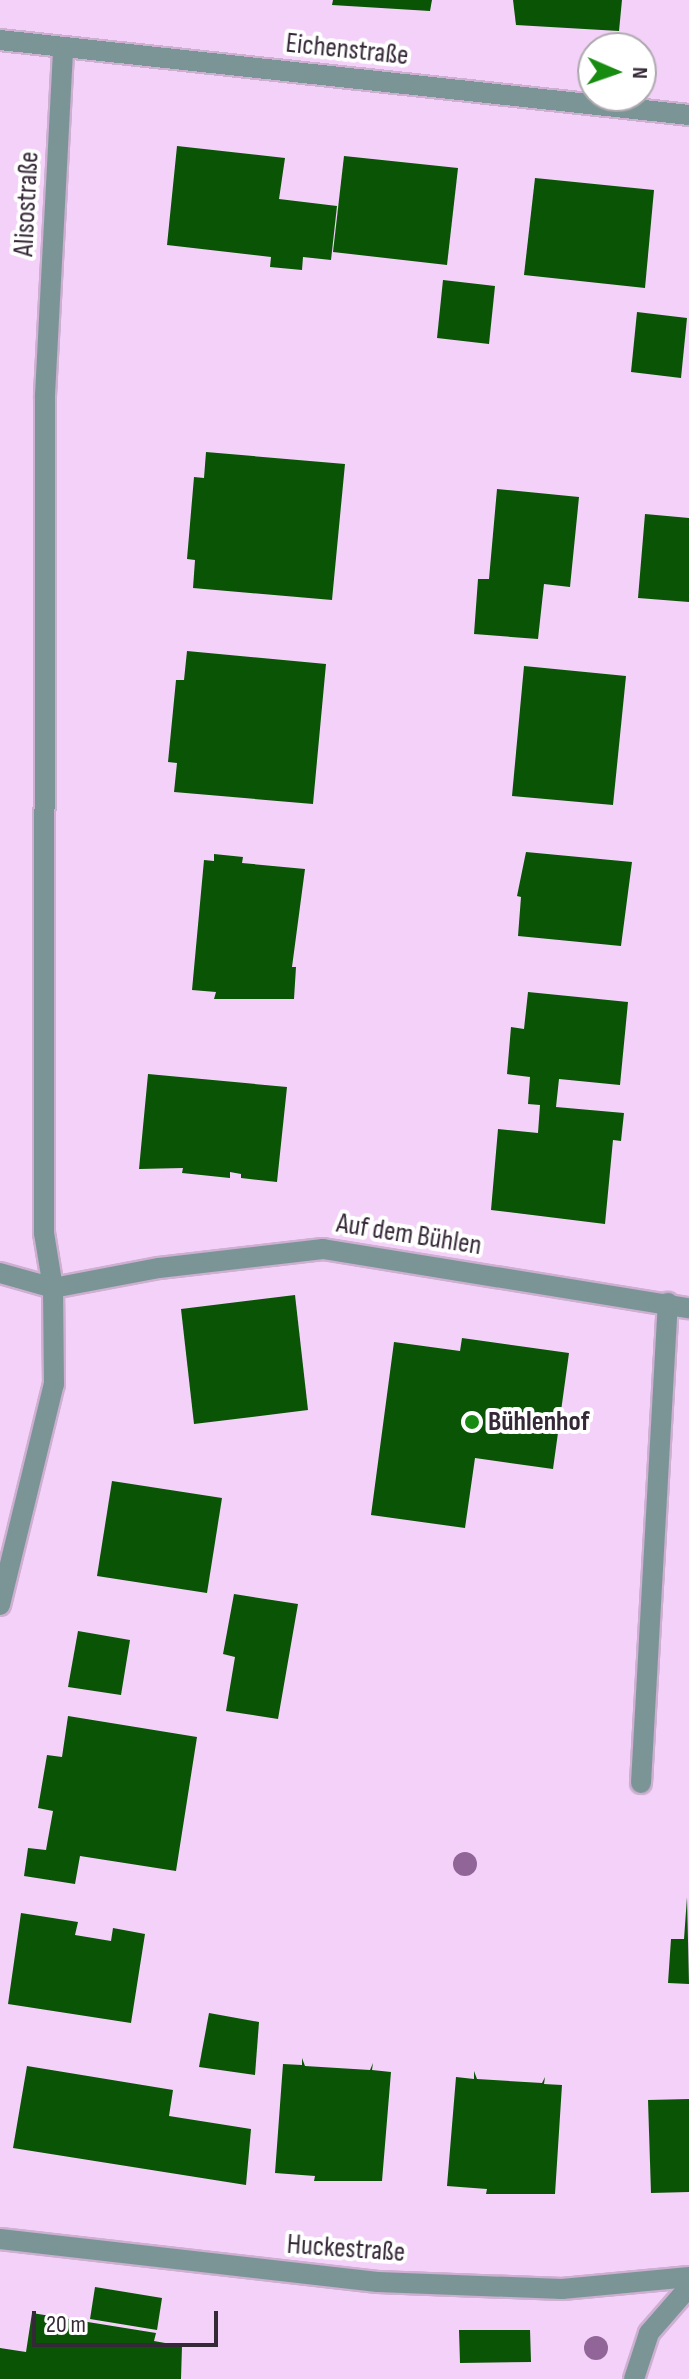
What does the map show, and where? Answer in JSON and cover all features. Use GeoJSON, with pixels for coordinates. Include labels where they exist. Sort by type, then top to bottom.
{"type":"FeatureCollection","features":[{"type":"Feature","properties":{"kind":"street","name":"Eichenstraße"},"geometry":{"type":"LineString","coordinates":[[0,40],[689,115]]}},
{"type":"Feature","properties":{"kind":"street","name":"Alisostraße"},"geometry":{"type":"LineString","coordinates":[[0,1605],[54,1384],[53,1288],[44,1233],[45,395],[63,47]]}},
{"type":"Feature","properties":{"kind":"street","name":"Auf dem Bühlen"},"geometry":{"type":"LineString","coordinates":[[0,1273],[53,1288],[159,1268],[323,1249],[689,1308]]}},
{"type":"Feature","properties":{"kind":"street"},"geometry":{"type":"LineString","coordinates":[[641,1783],[668,1303]]}},
{"type":"Feature","properties":{"kind":"street","name":"Huckestraße"},"geometry":{"type":"LineString","coordinates":[[0,2239],[378,2282],[562,2289],[689,2277]]}},
{"type":"Feature","properties":{"kind":"street"},"geometry":{"type":"LineString","coordinates":[[634,2379],[649,2333],[689,2287]]}},
{"type":"Feature","properties":{"kind":"building"},"geometry":{"type":"Polygon","coordinates":[[[333,0],[432,0],[430,11],[332,5],[333,0]]]}},
{"type":"Feature","properties":{"kind":"building"},"geometry":{"type":"Polygon","coordinates":[[[513,0],[622,0],[619,31],[516,25],[513,0]]]}},
{"type":"Feature","properties":{"kind":"building"},"geometry":{"type":"Polygon","coordinates":[[[177,146],[285,158],[279,199],[337,206],[331,260],[303,257],[302,270],[270,267],[271,257],[167,245],[177,146]]]}},
{"type":"Feature","properties":{"kind":"building"},"geometry":{"type":"Polygon","coordinates":[[[344,156],[458,168],[447,265],[333,252],[344,156]]]}},
{"type":"Feature","properties":{"kind":"building"},"geometry":{"type":"Polygon","coordinates":[[[535,178],[654,190],[645,288],[524,275],[535,178]]]}},
{"type":"Feature","properties":{"kind":"building"},"geometry":{"type":"Polygon","coordinates":[[[443,280],[495,286],[489,344],[437,338],[443,280]]]}},
{"type":"Feature","properties":{"kind":"building"},"geometry":{"type":"Polygon","coordinates":[[[637,312],[687,318],[681,378],[631,372],[637,312]]]}},
{"type":"Feature","properties":{"kind":"building"},"geometry":{"type":"Polygon","coordinates":[[[206,452],[345,464],[332,600],[193,588],[195,560],[187,559],[194,477],[204,478],[206,452]]]}},
{"type":"Feature","properties":{"kind":"building"},"geometry":{"type":"Polygon","coordinates":[[[497,489],[579,497],[570,587],[544,584],[538,639],[474,634],[478,579],[489,579],[497,489]]]}},
{"type":"Feature","properties":{"kind":"building"},"geometry":{"type":"Polygon","coordinates":[[[645,514],[689,518],[689,602],[638,598],[645,514]]]}},
{"type":"Feature","properties":{"kind":"building"},"geometry":{"type":"Polygon","coordinates":[[[187,651],[326,664],[313,804],[174,792],[177,763],[168,762],[176,680],[184,680],[187,651]]]}},
{"type":"Feature","properties":{"kind":"building"},"geometry":{"type":"Polygon","coordinates":[[[524,666],[626,676],[613,805],[512,796],[524,666]]]}},
{"type":"Feature","properties":{"kind":"building"},"geometry":{"type":"Polygon","coordinates":[[[526,852],[632,862],[621,946],[518,936],[521,897],[517,896],[526,852]]]}},
{"type":"Feature","properties":{"kind":"building"},"geometry":{"type":"Polygon","coordinates":[[[214,854],[243,857],[242,863],[305,869],[292,967],[296,967],[294,999],[214,999],[216,992],[192,990],[204,860],[214,861],[214,854]]]}},
{"type":"Feature","properties":{"kind":"building"},"geometry":{"type":"Polygon","coordinates":[[[528,992],[628,1002],[620,1085],[559,1079],[556,1107],[624,1113],[621,1141],[613,1140],[605,1224],[491,1210],[498,1129],[538,1133],[540,1105],[528,1104],[530,1077],[507,1074],[511,1027],[524,1029],[528,992]]]}},
{"type":"Feature","properties":{"kind":"building"},"geometry":{"type":"Polygon","coordinates":[[[148,1074],[287,1087],[277,1182],[241,1178],[241,1174],[230,1172],[230,1178],[182,1173],[183,1168],[139,1169],[148,1074]]]}},
{"type":"Feature","properties":{"kind":"building"},"geometry":{"type":"Polygon","coordinates":[[[295,1295],[308,1410],[194,1424],[181,1309],[295,1295]]]}},
{"type":"Feature","properties":{"kind":"building","name":"Bühlenhof"},"geometry":{"type":"Polygon","coordinates":[[[462,1338],[569,1353],[553,1469],[475,1458],[465,1528],[371,1515],[394,1342],[460,1351],[462,1338]]]}},
{"type":"Feature","properties":{"kind":"building"},"geometry":{"type":"Polygon","coordinates":[[[112,1481],[222,1498],[207,1593],[97,1576],[112,1481]]]}},
{"type":"Feature","properties":{"kind":"building"},"geometry":{"type":"Polygon","coordinates":[[[234,1594],[298,1604],[278,1719],[226,1711],[235,1657],[223,1654],[234,1594]]]}},
{"type":"Feature","properties":{"kind":"building"},"geometry":{"type":"Polygon","coordinates":[[[78,1631],[130,1640],[121,1695],[68,1687],[78,1631]]]}},
{"type":"Feature","properties":{"kind":"building"},"geometry":{"type":"Polygon","coordinates":[[[68,1716],[197,1737],[176,1871],[80,1856],[75,1884],[24,1876],[28,1848],[46,1850],[53,1811],[38,1808],[47,1755],[62,1757],[68,1716]]]}},
{"type":"Feature","properties":{"kind":"building"},"geometry":{"type":"Polygon","coordinates":[[[687,1897],[689,1984],[668,1983],[671,1939],[684,1939],[687,1897]]]}},
{"type":"Feature","properties":{"kind":"building"},"geometry":{"type":"Polygon","coordinates":[[[21,1913],[78,1922],[75,1935],[111,1941],[113,1928],[145,1934],[131,2023],[8,2004],[21,1913]]]}},
{"type":"Feature","properties":{"kind":"building"},"geometry":{"type":"Polygon","coordinates":[[[209,2013],[259,2022],[255,2075],[199,2067],[209,2013]]]}},
{"type":"Feature","properties":{"kind":"building"},"geometry":{"type":"Polygon","coordinates":[[[302,2058],[305,2066],[370,2070],[373,2063],[372,2070],[391,2072],[382,2181],[314,2181],[315,2176],[275,2173],[283,2064],[302,2065],[302,2058]]]}},
{"type":"Feature","properties":{"kind":"building"},"geometry":{"type":"Polygon","coordinates":[[[27,2066],[173,2090],[169,2116],[251,2129],[246,2185],[13,2148],[27,2066]]]}},
{"type":"Feature","properties":{"kind":"building"},"geometry":{"type":"Polygon","coordinates":[[[474,2071],[477,2079],[542,2083],[545,2077],[544,2084],[562,2085],[555,2194],[486,2194],[487,2189],[447,2186],[456,2077],[474,2079],[474,2071]]]}},
{"type":"Feature","properties":{"kind":"building"},"geometry":{"type":"Polygon","coordinates":[[[689,2099],[689,2192],[651,2193],[648,2100],[689,2099]]]}},
{"type":"Feature","properties":{"kind":"building"},"geometry":{"type":"Polygon","coordinates":[[[95,2287],[162,2298],[157,2330],[90,2319],[95,2287]]]}},
{"type":"Feature","properties":{"kind":"building"},"geometry":{"type":"Polygon","coordinates":[[[32,2313],[156,2333],[154,2341],[182,2346],[181,2379],[0,2379],[0,2348],[26,2352],[32,2313]]]}},
{"type":"Feature","properties":{"kind":"building"},"geometry":{"type":"Polygon","coordinates":[[[459,2330],[530,2330],[531,2362],[460,2363],[459,2330]]]}},
{"type":"Feature","properties":{"kind":"place","name":"Bühlenhof"},"geometry":{"type":"Point","coordinates":[472,1422]}}]}
